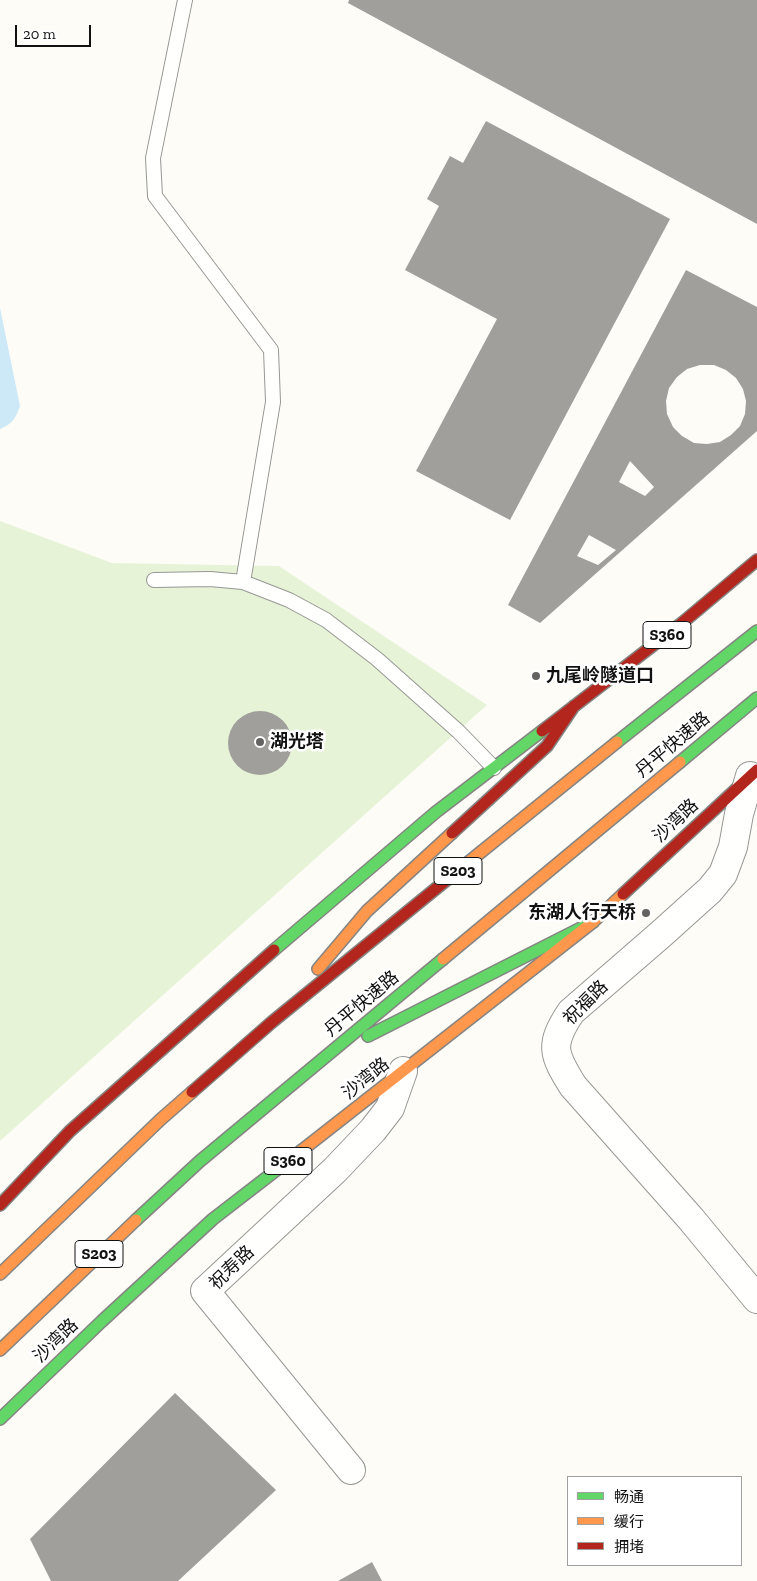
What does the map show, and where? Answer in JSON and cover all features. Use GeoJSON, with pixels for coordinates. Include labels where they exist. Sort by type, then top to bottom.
{"type":"FeatureCollection","features":[{"type":"Feature","properties":{"kind":"main road","name":"S360"},"geometry":{"type":"LineString","coordinates":[[0,1205],[70,1131],[288,938],[436,812],[682,624],[757,560]]}},
{"type":"Feature","properties":{"kind":"main road","name":"丹平快速路"},"geometry":{"type":"LineString","coordinates":[[0,1274],[160,1120],[272,1022],[643,720],[757,630]]}},
{"type":"Feature","properties":{"kind":"main road","name":"丹平快速路"},"geometry":{"type":"LineString","coordinates":[[0,1350],[105,1248],[193,1168],[757,698]]}},
{"type":"Feature","properties":{"kind":"main road"},"geometry":{"type":"LineString","coordinates":[[272,1022],[367,911],[547,746],[574,706]]}},
{"type":"Feature","properties":{"kind":"main road","name":"沙湾路"},"geometry":{"type":"LineString","coordinates":[[0,1419],[102,1321],[213,1219],[593,922],[754,773]]}},
{"type":"Feature","properties":{"kind":"main road"},"geometry":{"type":"LineString","coordinates":[[324,1058],[593,922]]}},
{"type":"Feature","properties":{"kind":"street","name":"祝福路"},"geometry":{"type":"LineString","coordinates":[[754,773],[739,814],[733,847],[723,874],[696,903],[571,1012],[560,1029],[555,1045],[558,1063],[573,1086],[691,1219],[757,1299]]}},
{"type":"Feature","properties":{"kind":"street","name":"祝寿路"},"geometry":{"type":"LineString","coordinates":[[351,1470],[205,1291],[335,1170],[373,1130],[390,1108],[403,1071]]}},
{"type":"Feature","properties":{"kind":"lane"},"geometry":{"type":"LineString","coordinates":[[185,0],[153,158],[155,196],[271,350],[273,402],[243,582]]}},
{"type":"Feature","properties":{"kind":"lane"},"geometry":{"type":"LineString","coordinates":[[154,580],[210,579],[243,582],[289,600],[326,620],[377,659],[460,732],[494,768]]}},
{"type":"Feature","properties":{"kind":"green space"},"geometry":{"type":"Polygon","coordinates":[[[0,521],[112,563],[279,566],[487,705],[0,1141],[0,521]]]}},
{"type":"Feature","properties":{"kind":"water"},"geometry":{"type":"Polygon","coordinates":[[[0,308],[20,406],[13,420],[0,429],[0,308]]]}},
{"type":"Feature","properties":{"kind":"building"},"geometry":{"type":"Polygon","coordinates":[[[349,0],[757,0],[757,224],[348,3],[349,0]]]}},
{"type":"Feature","properties":{"kind":"building"},"geometry":{"type":"Polygon","coordinates":[[[486,121],[670,219],[510,520],[416,471],[497,319],[405,270],[439,206],[427,199],[450,156],[463,163],[486,121]]]}},
{"type":"Feature","properties":{"kind":"building"},"geometry":{"type":"Polygon","coordinates":[[[686,270],[757,307],[757,431],[540,623],[508,605],[686,270]],[[700,365],[687,369],[677,377],[669,388],[666,401],[667,414],[673,427],[682,436],[694,443],[720,442],[740,426],[745,414],[746,401],[743,389],[736,378],[726,370],[714,365],[700,365]],[[630,461],[619,482],[645,496],[654,487],[630,461]],[[589,535],[577,556],[598,565],[616,550],[589,535]]]}},
{"type":"Feature","properties":{"kind":"building","name":"湖光塔"},"geometry":{"type":"Polygon","coordinates":[[[254,711],[266,711],[283,720],[290,731],[292,743],[290,755],[283,766],[266,775],[254,775],[242,770],[233,761],[228,749],[228,737],[233,725],[242,716],[254,711]]]}},
{"type":"Feature","properties":{"kind":"building"},"geometry":{"type":"Polygon","coordinates":[[[175,1393],[276,1490],[178,1581],[51,1581],[30,1539],[175,1393]]]}},
{"type":"Feature","properties":{"kind":"building"},"geometry":{"type":"Polygon","coordinates":[[[372,1562],[382,1581],[338,1581],[372,1562]]]}},
{"type":"Feature","properties":{"kind":"traffic: fast"},"geometry":{"type":"LineString","coordinates":[[617,742],[757,631]]}},
{"type":"Feature","properties":{"kind":"traffic: fast"},"geometry":{"type":"LineString","coordinates":[[680,762],[757,698]]}},
{"type":"Feature","properties":{"kind":"traffic: fast"},"geometry":{"type":"LineString","coordinates":[[274,950],[436,812],[542,731]]}},
{"type":"Feature","properties":{"kind":"traffic: fast"},"geometry":{"type":"LineString","coordinates":[[368,1036],[593,922]]}},
{"type":"Feature","properties":{"kind":"traffic: fast"},"geometry":{"type":"LineString","coordinates":[[136,1220],[200,1161],[443,959]]}},
{"type":"Feature","properties":{"kind":"traffic: fast"},"geometry":{"type":"LineString","coordinates":[[0,1419],[102,1321],[213,1219],[301,1151]]}},
{"type":"Feature","properties":{"kind":"traffic: slow"},"geometry":{"type":"LineString","coordinates":[[460,869],[617,742]]}},
{"type":"Feature","properties":{"kind":"traffic: slow"},"geometry":{"type":"LineString","coordinates":[[443,959],[680,762]]}},
{"type":"Feature","properties":{"kind":"traffic: slow"},"geometry":{"type":"LineString","coordinates":[[318,969],[367,911],[452,833]]}},
{"type":"Feature","properties":{"kind":"traffic: slow"},"geometry":{"type":"LineString","coordinates":[[301,1151],[593,922],[623,894]]}},
{"type":"Feature","properties":{"kind":"traffic: slow"},"geometry":{"type":"LineString","coordinates":[[0,1274],[160,1120],[192,1092]]}},
{"type":"Feature","properties":{"kind":"traffic: slow"},"geometry":{"type":"LineString","coordinates":[[0,1350],[136,1220]]}},
{"type":"Feature","properties":{"kind":"traffic: jam"},"geometry":{"type":"LineString","coordinates":[[542,731],[682,623],[757,560]]}},
{"type":"Feature","properties":{"kind":"traffic: jam"},"geometry":{"type":"LineString","coordinates":[[452,833],[547,746],[574,706]]}},
{"type":"Feature","properties":{"kind":"traffic: jam"},"geometry":{"type":"LineString","coordinates":[[623,894],[757,770]]}},
{"type":"Feature","properties":{"kind":"traffic: jam"},"geometry":{"type":"LineString","coordinates":[[192,1092],[272,1022],[460,869]]}},
{"type":"Feature","properties":{"kind":"traffic: jam"},"geometry":{"type":"LineString","coordinates":[[0,1205],[70,1131],[274,950]]}},
{"type":"Feature","properties":{"kind":"place","name":"九尾岭隧道口"},"geometry":{"type":"Point","coordinates":[536,676]}},
{"type":"Feature","properties":{"kind":"place","name":"湖光塔"},"geometry":{"type":"Point","coordinates":[260,742]}},
{"type":"Feature","properties":{"kind":"place","name":"东湖人行天桥"},"geometry":{"type":"Point","coordinates":[646,913]}}]}
